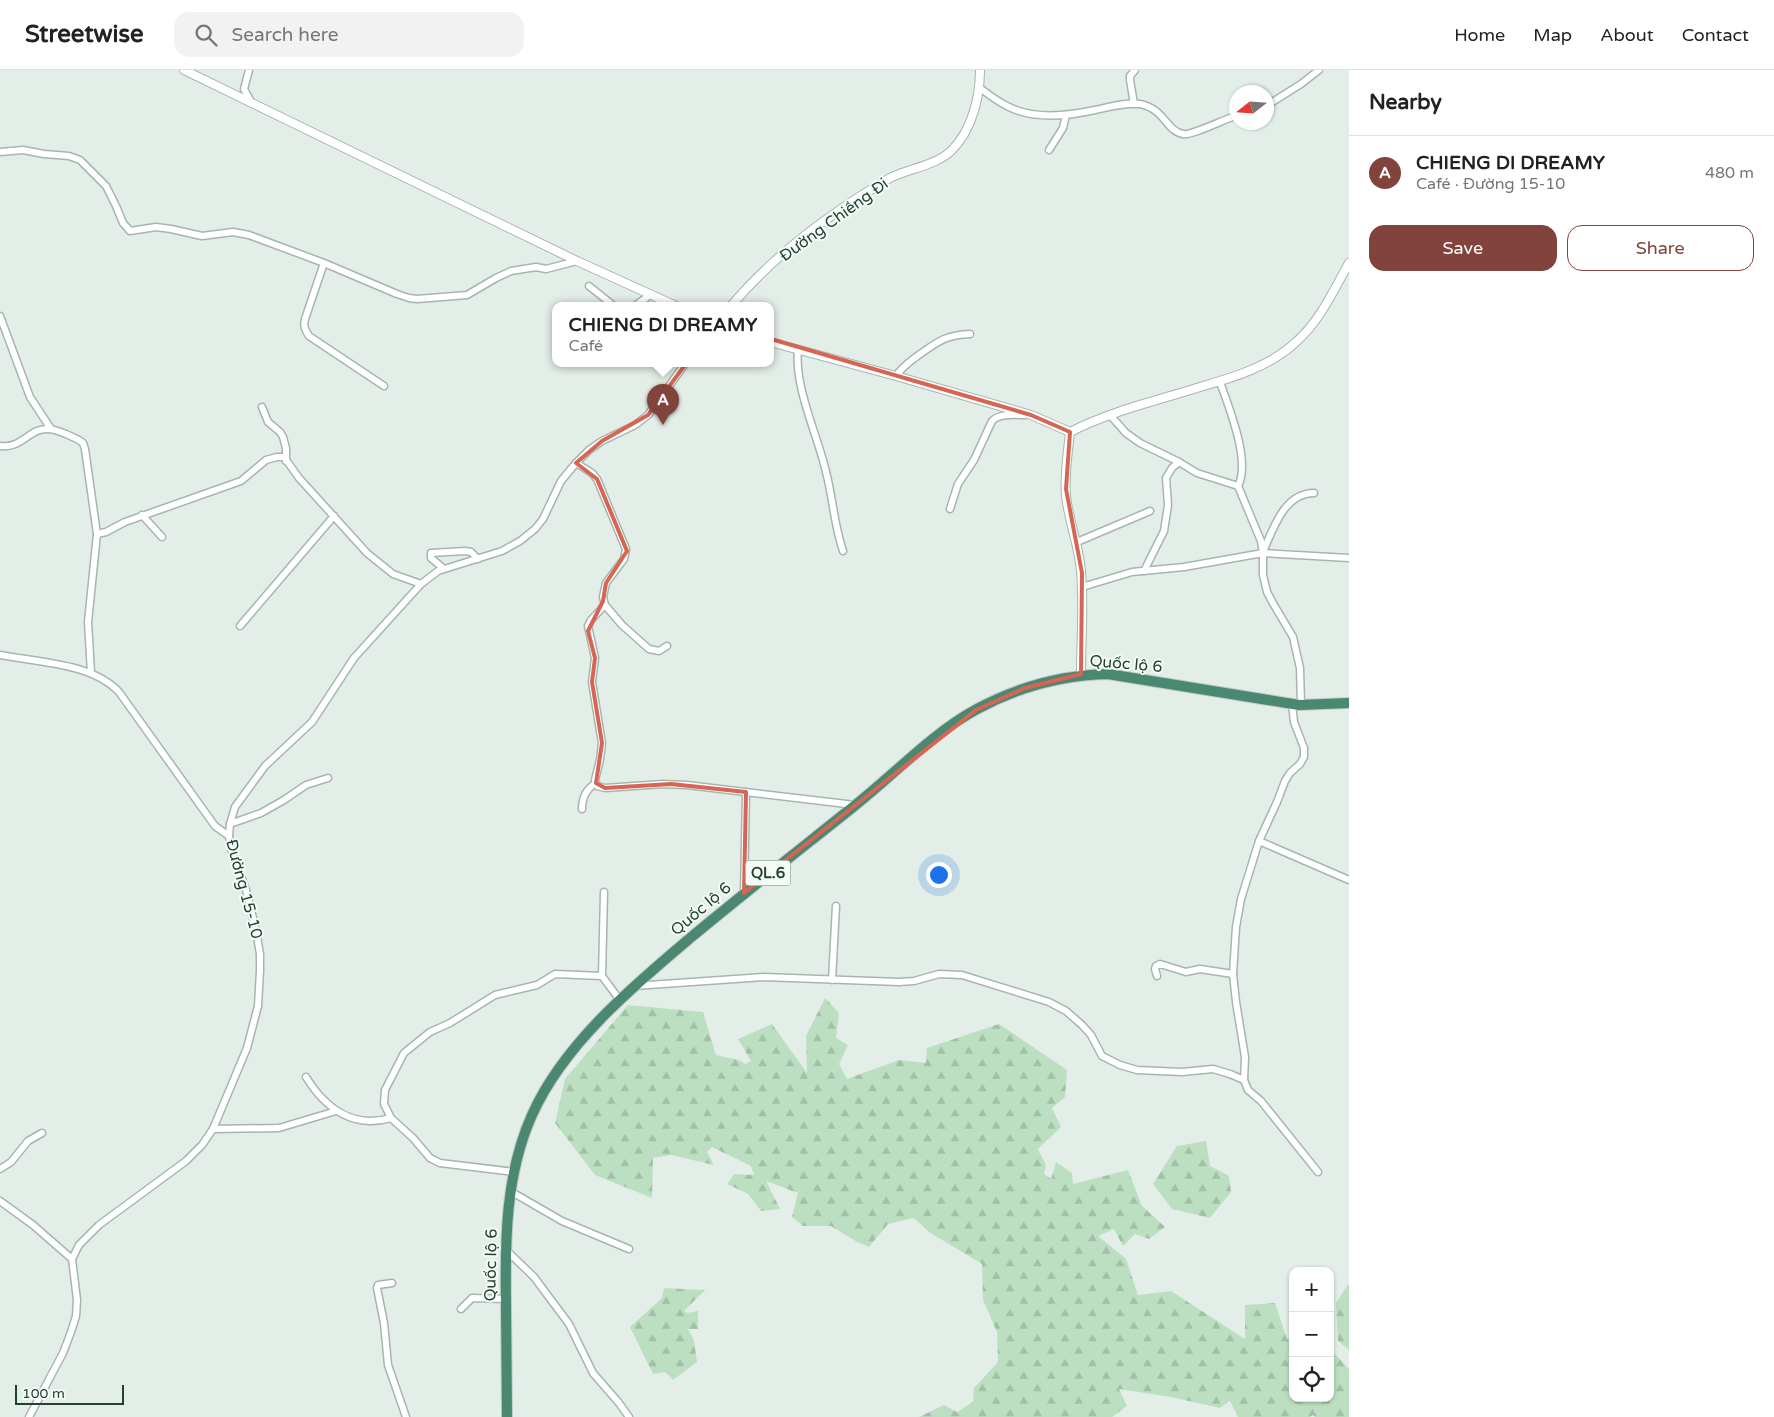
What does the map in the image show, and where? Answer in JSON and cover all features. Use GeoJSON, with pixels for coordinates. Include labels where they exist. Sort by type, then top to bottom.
{"type":"FeatureCollection","features":[{"type":"Feature","properties":{"kind":"highway","name":"Quốc lộ 6"},"geometry":{"type":"LineString","coordinates":[[507,1417],[505,1248],[510,1191],[520,1145],[532,1114],[556,1072],[587,1034],[632,986],[744,892],[856,805],[943,732],[976,710],[1025,688],[1049,680],[1081,674],[1108,674],[1296,704],[1349,703]]}},
{"type":"Feature","properties":{"kind":"street"},"geometry":{"type":"LineString","coordinates":[[184,70],[577,261],[667,302]]}},
{"type":"Feature","properties":{"kind":"street"},"geometry":{"type":"LineString","coordinates":[[249,70],[244,89],[250,102]]}},
{"type":"Feature","properties":{"kind":"street","name":"Đường Chiềng Đi"},"geometry":{"type":"LineString","coordinates":[[734,302],[744,291],[788,252],[850,204],[896,175],[929,163],[952,151],[968,126],[980,88],[980,70]]}},
{"type":"Feature","properties":{"kind":"street"},"geometry":{"type":"LineString","coordinates":[[1134,104],[1130,76],[1135,70]]}},
{"type":"Feature","properties":{"kind":"street"},"geometry":{"type":"LineString","coordinates":[[1274,101],[1319,70]]}},
{"type":"Feature","properties":{"kind":"street"},"geometry":{"type":"LineString","coordinates":[[980,88],[1014,109],[1033,114],[1066,115],[1134,104],[1150,107],[1160,113],[1174,131],[1182,134],[1194,132],[1229,118]]}},
{"type":"Feature","properties":{"kind":"street"},"geometry":{"type":"LineString","coordinates":[[1049,150],[1064,128],[1066,115]]}},
{"type":"Feature","properties":{"kind":"street"},"geometry":{"type":"LineString","coordinates":[[0,152],[23,150],[69,156],[80,160],[106,186],[126,229],[130,231],[156,227],[202,236],[233,232],[249,235],[324,263],[397,294],[418,299],[467,295],[496,278],[511,272],[536,267],[546,268],[577,261]]}},
{"type":"Feature","properties":{"kind":"street"},"geometry":{"type":"LineString","coordinates":[[324,263],[304,327],[309,336],[384,386]]}},
{"type":"Feature","properties":{"kind":"street"},"geometry":{"type":"LineString","coordinates":[[774,343],[1031,415],[1070,432],[1110,415],[1220,382],[1270,361],[1296,343],[1315,321],[1349,263]]}},
{"type":"Feature","properties":{"kind":"street"},"geometry":{"type":"LineString","coordinates":[[589,286],[609,302]]}},
{"type":"Feature","properties":{"kind":"street"},"geometry":{"type":"LineString","coordinates":[[640,302],[650,295]]}},
{"type":"Feature","properties":{"kind":"street"},"geometry":{"type":"LineString","coordinates":[[0,316],[30,397],[51,429]]}},
{"type":"Feature","properties":{"kind":"street"},"geometry":{"type":"LineString","coordinates":[[896,376],[902,367],[935,343],[957,334],[970,334]]}},
{"type":"Feature","properties":{"kind":"street"},"geometry":{"type":"LineString","coordinates":[[798,350],[799,377],[826,470],[836,528],[843,550]]}},
{"type":"Feature","properties":{"kind":"street","name":"Đường 15-10"},"geometry":{"type":"LineString","coordinates":[[72,1259],[79,1245],[88,1235],[192,1156],[213,1129],[250,1041],[256,1019],[260,989],[260,954],[243,878],[231,848],[230,824],[235,807],[272,759],[312,722],[354,658],[421,584],[430,576],[444,569],[509,548],[520,541],[534,529],[546,514],[561,481],[576,463],[597,444],[635,425],[648,415],[683,367]]}},
{"type":"Feature","properties":{"kind":"street"},"geometry":{"type":"LineString","coordinates":[[1220,382],[1240,444],[1241,478],[1238,486],[1259,534],[1263,553],[1263,574],[1267,592],[1293,636],[1300,668],[1294,722],[1304,748],[1304,757],[1285,780],[1280,796],[1258,841],[1238,915],[1234,951],[1234,974],[1236,1002],[1246,1057],[1244,1080],[1248,1090],[1261,1101],[1318,1172]]}},
{"type":"Feature","properties":{"kind":"street"},"geometry":{"type":"LineString","coordinates":[[262,407],[268,422],[283,437],[286,448],[286,460]]}},
{"type":"Feature","properties":{"kind":"street"},"geometry":{"type":"LineString","coordinates":[[950,509],[958,484],[974,460],[994,418],[1031,415]]}},
{"type":"Feature","properties":{"kind":"street"},"geometry":{"type":"LineString","coordinates":[[1110,415],[1136,441],[1197,473],[1238,486]]}},
{"type":"Feature","properties":{"kind":"street"},"geometry":{"type":"LineString","coordinates":[[0,446],[15,446],[43,429],[51,429],[83,443],[97,534],[88,622],[90,673]]}},
{"type":"Feature","properties":{"kind":"street"},"geometry":{"type":"LineString","coordinates":[[1070,432],[1066,489],[1068,507],[1077,542],[1082,587],[1081,674]]}},
{"type":"Feature","properties":{"kind":"street"},"geometry":{"type":"LineString","coordinates":[[97,534],[111,530],[142,515],[241,480],[266,460],[280,456],[284,457],[299,478],[357,543],[389,571],[402,578],[421,584]]}},
{"type":"Feature","properties":{"kind":"street"},"geometry":{"type":"LineString","coordinates":[[1144,571],[1164,530],[1168,505],[1166,478],[1172,468],[1179,462]]}},
{"type":"Feature","properties":{"kind":"street"},"geometry":{"type":"LineString","coordinates":[[576,463],[592,473],[597,479],[626,549],[624,559],[606,582],[603,597],[605,605],[622,625],[649,649],[659,650],[667,646]]}},
{"type":"Feature","properties":{"kind":"street"},"geometry":{"type":"LineString","coordinates":[[1263,553],[1283,510],[1299,496],[1314,493]]}},
{"type":"Feature","properties":{"kind":"street"},"geometry":{"type":"LineString","coordinates":[[1077,542],[1150,511]]}},
{"type":"Feature","properties":{"kind":"street"},"geometry":{"type":"LineString","coordinates":[[142,515],[162,536]]}},
{"type":"Feature","properties":{"kind":"street"},"geometry":{"type":"LineString","coordinates":[[240,626],[334,516]]}},
{"type":"Feature","properties":{"kind":"street"},"geometry":{"type":"LineString","coordinates":[[444,569],[431,558],[431,553],[465,551],[471,552],[478,559]]}},
{"type":"Feature","properties":{"kind":"street"},"geometry":{"type":"LineString","coordinates":[[1082,587],[1125,574],[1190,566],[1263,553],[1349,558]]}},
{"type":"Feature","properties":{"kind":"street"},"geometry":{"type":"LineString","coordinates":[[605,605],[591,620],[588,631],[595,658],[592,682],[602,743],[595,780],[600,787],[670,784],[856,805]]}},
{"type":"Feature","properties":{"kind":"street"},"geometry":{"type":"LineString","coordinates":[[0,655],[90,673],[103,679],[119,692],[215,826],[229,836]]}},
{"type":"Feature","properties":{"kind":"street"},"geometry":{"type":"LineString","coordinates":[[230,824],[261,813],[306,785],[328,778]]}},
{"type":"Feature","properties":{"kind":"street"},"geometry":{"type":"LineString","coordinates":[[582,809],[584,796],[591,786],[596,783]]}},
{"type":"Feature","properties":{"kind":"street"},"geometry":{"type":"LineString","coordinates":[[744,892],[746,792]]}},
{"type":"Feature","properties":{"kind":"street"},"geometry":{"type":"LineString","coordinates":[[1258,841],[1349,880]]}},
{"type":"Feature","properties":{"kind":"street"},"geometry":{"type":"LineString","coordinates":[[604,892],[602,976],[619,999]]}},
{"type":"Feature","properties":{"kind":"street"},"geometry":{"type":"LineString","coordinates":[[832,980],[836,906]]}},
{"type":"Feature","properties":{"kind":"street"},"geometry":{"type":"LineString","coordinates":[[1157,976],[1155,969],[1160,964],[1186,972],[1200,969],[1234,974]]}},
{"type":"Feature","properties":{"kind":"street"},"geometry":{"type":"LineString","coordinates":[[515,1172],[436,1162],[391,1118],[384,1104],[385,1090],[402,1056],[430,1032],[450,1023],[495,994],[537,985],[555,974],[602,976]]}},
{"type":"Feature","properties":{"kind":"street"},"geometry":{"type":"LineString","coordinates":[[632,986],[758,978],[899,982],[914,981],[939,974],[962,975],[1049,1002],[1066,1011],[1091,1035],[1102,1056],[1120,1065],[1137,1070],[1166,1072],[1219,1070],[1244,1080]]}},
{"type":"Feature","properties":{"kind":"street"},"geometry":{"type":"LineString","coordinates":[[306,1077],[315,1090],[336,1112],[364,1121],[376,1122],[391,1118]]}},
{"type":"Feature","properties":{"kind":"street"},"geometry":{"type":"LineString","coordinates":[[213,1129],[279,1128],[336,1112]]}},
{"type":"Feature","properties":{"kind":"street"},"geometry":{"type":"LineString","coordinates":[[0,1169],[11,1162],[28,1141],[42,1133]]}},
{"type":"Feature","properties":{"kind":"street"},"geometry":{"type":"LineString","coordinates":[[510,1191],[562,1221],[628,1249]]}},
{"type":"Feature","properties":{"kind":"street"},"geometry":{"type":"LineString","coordinates":[[0,1201],[34,1225],[72,1259],[77,1300],[73,1324],[63,1352],[29,1417]]}},
{"type":"Feature","properties":{"kind":"street"},"geometry":{"type":"LineString","coordinates":[[505,1248],[534,1277],[569,1324],[593,1373],[620,1403],[629,1417]]}},
{"type":"Feature","properties":{"kind":"street"},"geometry":{"type":"LineString","coordinates":[[392,1283],[378,1285],[377,1288],[384,1323],[388,1364],[406,1417]]}},
{"type":"Feature","properties":{"kind":"street"},"geometry":{"type":"LineString","coordinates":[[461,1309],[472,1298],[505,1299]]}},
{"type":"Feature","properties":{"kind":"highlighted area"},"geometry":{"type":"Polygon","coordinates":[[[716,323],[1031,415],[1070,432],[1066,489],[1082,573],[1081,674],[1025,688],[976,710],[744,893],[746,792],[671,784],[605,788],[596,783],[602,743],[592,682],[595,658],[588,631],[603,601],[606,583],[627,551],[597,479],[576,463],[602,441],[648,415],[716,323]]]}},
{"type":"Feature","properties":{"kind":"green space"},"geometry":{"type":"Polygon","coordinates":[[[825,998],[839,1013],[836,1038],[848,1045],[839,1064],[847,1079],[899,1060],[926,1063],[927,1048],[999,1024],[1067,1070],[1065,1097],[1052,1108],[1061,1127],[1038,1149],[1046,1165],[1044,1174],[1051,1179],[1056,1162],[1072,1173],[1073,1184],[1128,1170],[1142,1206],[1165,1227],[1149,1239],[1135,1234],[1123,1246],[1114,1229],[1098,1236],[1126,1259],[1138,1295],[1171,1291],[1245,1339],[1245,1305],[1275,1303],[1287,1339],[1289,1340],[1289,1402],[1334,1402],[1334,1353],[1349,1369],[1349,1417],[1315,1417],[1313,1415],[1310,1417],[1238,1417],[1230,1401],[1220,1408],[1171,1397],[1119,1389],[1127,1406],[1112,1417],[919,1417],[944,1405],[957,1412],[973,1402],[974,1388],[998,1362],[997,1332],[983,1300],[982,1264],[929,1232],[914,1218],[888,1224],[869,1247],[831,1226],[803,1226],[792,1217],[798,1193],[766,1181],[780,1209],[761,1211],[748,1194],[727,1184],[734,1174],[754,1175],[751,1166],[712,1147],[707,1152],[714,1165],[671,1155],[653,1158],[652,1198],[595,1175],[555,1123],[565,1079],[628,1005],[703,1012],[716,1055],[739,1060],[745,1064],[751,1061],[738,1039],[772,1024],[807,1073],[806,1036],[825,998]]]}},
{"type":"Feature","properties":{"kind":"green space"},"geometry":{"type":"Polygon","coordinates":[[[1206,1141],[1210,1166],[1229,1176],[1231,1192],[1210,1218],[1172,1209],[1153,1184],[1177,1146],[1206,1141]]]}},
{"type":"Feature","properties":{"kind":"green space"},"geometry":{"type":"Polygon","coordinates":[[[1349,1283],[1349,1350],[1338,1341],[1336,1303],[1349,1283]]]}},
{"type":"Feature","properties":{"kind":"green space"},"geometry":{"type":"Polygon","coordinates":[[[664,1288],[705,1290],[684,1311],[687,1313],[698,1311],[698,1329],[688,1329],[694,1340],[697,1362],[673,1380],[666,1372],[653,1374],[630,1327],[662,1298],[664,1288]]]}},
{"type":"Feature","properties":{"kind":"place","name":"CHIENG DI DREAMY"},"geometry":{"type":"Point","coordinates":[663,425]}}]}
